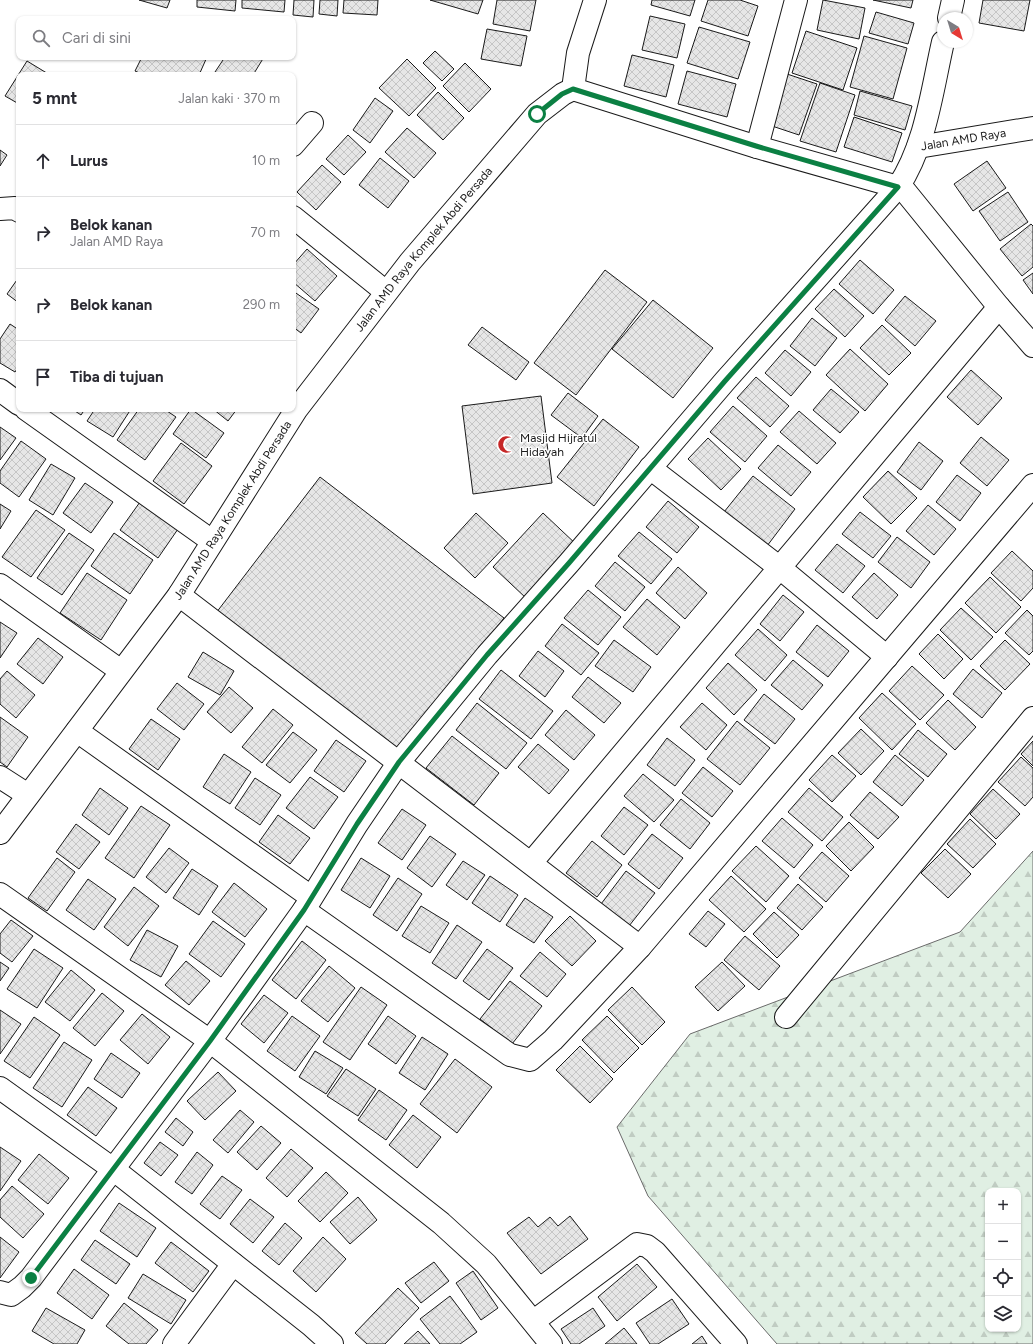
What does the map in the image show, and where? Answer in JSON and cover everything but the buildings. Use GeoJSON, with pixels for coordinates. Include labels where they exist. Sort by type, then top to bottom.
{"type":"FeatureCollection","features":[{"type":"Feature","properties":{"kind":"street"},"geometry":{"type":"LineString","coordinates":[[595,0],[578,54],[573,89],[756,146],[899,186],[1033,346]]}},
{"type":"Feature","properties":{"kind":"street"},"geometry":{"type":"LineString","coordinates":[[756,146],[796,0]]}},
{"type":"Feature","properties":{"kind":"street"},"geometry":{"type":"LineString","coordinates":[[950,12],[953,0]]}},
{"type":"Feature","properties":{"kind":"street"},"geometry":{"type":"LineString","coordinates":[[918,147],[942,48]]}},
{"type":"Feature","properties":{"kind":"street","name":"Jalan AMD Raya Komplek Abdi Persada"},"geometry":{"type":"LineString","coordinates":[[296,408],[386,292],[537,114],[562,94],[573,89]]}},
{"type":"Feature","properties":{"kind":"street"},"geometry":{"type":"LineString","coordinates":[[296,142],[312,123]]}},
{"type":"Feature","properties":{"kind":"street","name":"Jalan AMD Raya"},"geometry":{"type":"LineString","coordinates":[[0,1292],[11,1295],[22,1287],[210,1041],[307,903],[399,762],[487,655],[569,563],[730,375],[899,186],[909,169],[918,147],[1033,128]]}},
{"type":"Feature","properties":{"kind":"street"},"geometry":{"type":"LineString","coordinates":[[0,209],[16,209]]}},
{"type":"Feature","properties":{"kind":"street"},"geometry":{"type":"LineString","coordinates":[[296,219],[386,292]]}},
{"type":"Feature","properties":{"kind":"street"},"geometry":{"type":"LineString","coordinates":[[531,863],[999,307]]}},
{"type":"Feature","properties":{"kind":"street"},"geometry":{"type":"LineString","coordinates":[[0,390],[16,402]]}},
{"type":"Feature","properties":{"kind":"street"},"geometry":{"type":"LineString","coordinates":[[30,412],[212,541]]}},
{"type":"Feature","properties":{"kind":"street","name":"Jalan AMD Raya Komplek Abdi Persada"},"geometry":{"type":"LineString","coordinates":[[0,833],[178,595],[293,412]]}},
{"type":"Feature","properties":{"kind":"street"},"geometry":{"type":"LineString","coordinates":[[650,468],[780,568],[887,657]]}},
{"type":"Feature","properties":{"kind":"street"},"geometry":{"type":"LineString","coordinates":[[77,731],[510,1055],[530,1060],[553,1040],[640,947],[1033,485]]}},
{"type":"Feature","properties":{"kind":"street"},"geometry":{"type":"LineString","coordinates":[[0,586],[121,671]]}},
{"type":"Feature","properties":{"kind":"street"},"geometry":{"type":"LineString","coordinates":[[178,595],[640,947]]}},
{"type":"Feature","properties":{"kind":"street"},"geometry":{"type":"LineString","coordinates":[[786,1017],[1033,718]]}},
{"type":"Feature","properties":{"kind":"street"},"geometry":{"type":"LineString","coordinates":[[0,777],[28,795]]}},
{"type":"Feature","properties":{"kind":"street"},"geometry":{"type":"LineString","coordinates":[[0,894],[210,1041],[441,1223],[486,1264],[534,1321],[551,1344]]}},
{"type":"Feature","properties":{"kind":"street"},"geometry":{"type":"LineString","coordinates":[[0,1088],[113,1169],[311,1325],[332,1344]]}},
{"type":"Feature","properties":{"kind":"street"},"geometry":{"type":"LineString","coordinates":[[534,1321],[637,1244],[647,1246],[655,1252],[736,1344]]}},
{"type":"Feature","properties":{"kind":"street"},"geometry":{"type":"LineString","coordinates":[[174,1344],[233,1264]]}},
{"type":"Feature","properties":{"kind":"green space"},"geometry":{"type":"Polygon","coordinates":[[[1033,851],[1033,1344],[777,1344],[648,1196],[617,1127],[690,1034],[960,932],[1033,851]]]}},
{"type":"Feature","properties":{"kind":"place","name":"Masjid Hijratul Hidayah"},"geometry":{"type":"Point","coordinates":[507,445]}},
{"type":"Feature","properties":{"kind":"route"},"geometry":{"type":"LineString","coordinates":[[31,1278],[210,1041],[304,910],[357,824],[399,762],[487,655],[569,563],[725,381],[898,187],[868,180],[573,89],[562,94],[537,114]]}}]}
